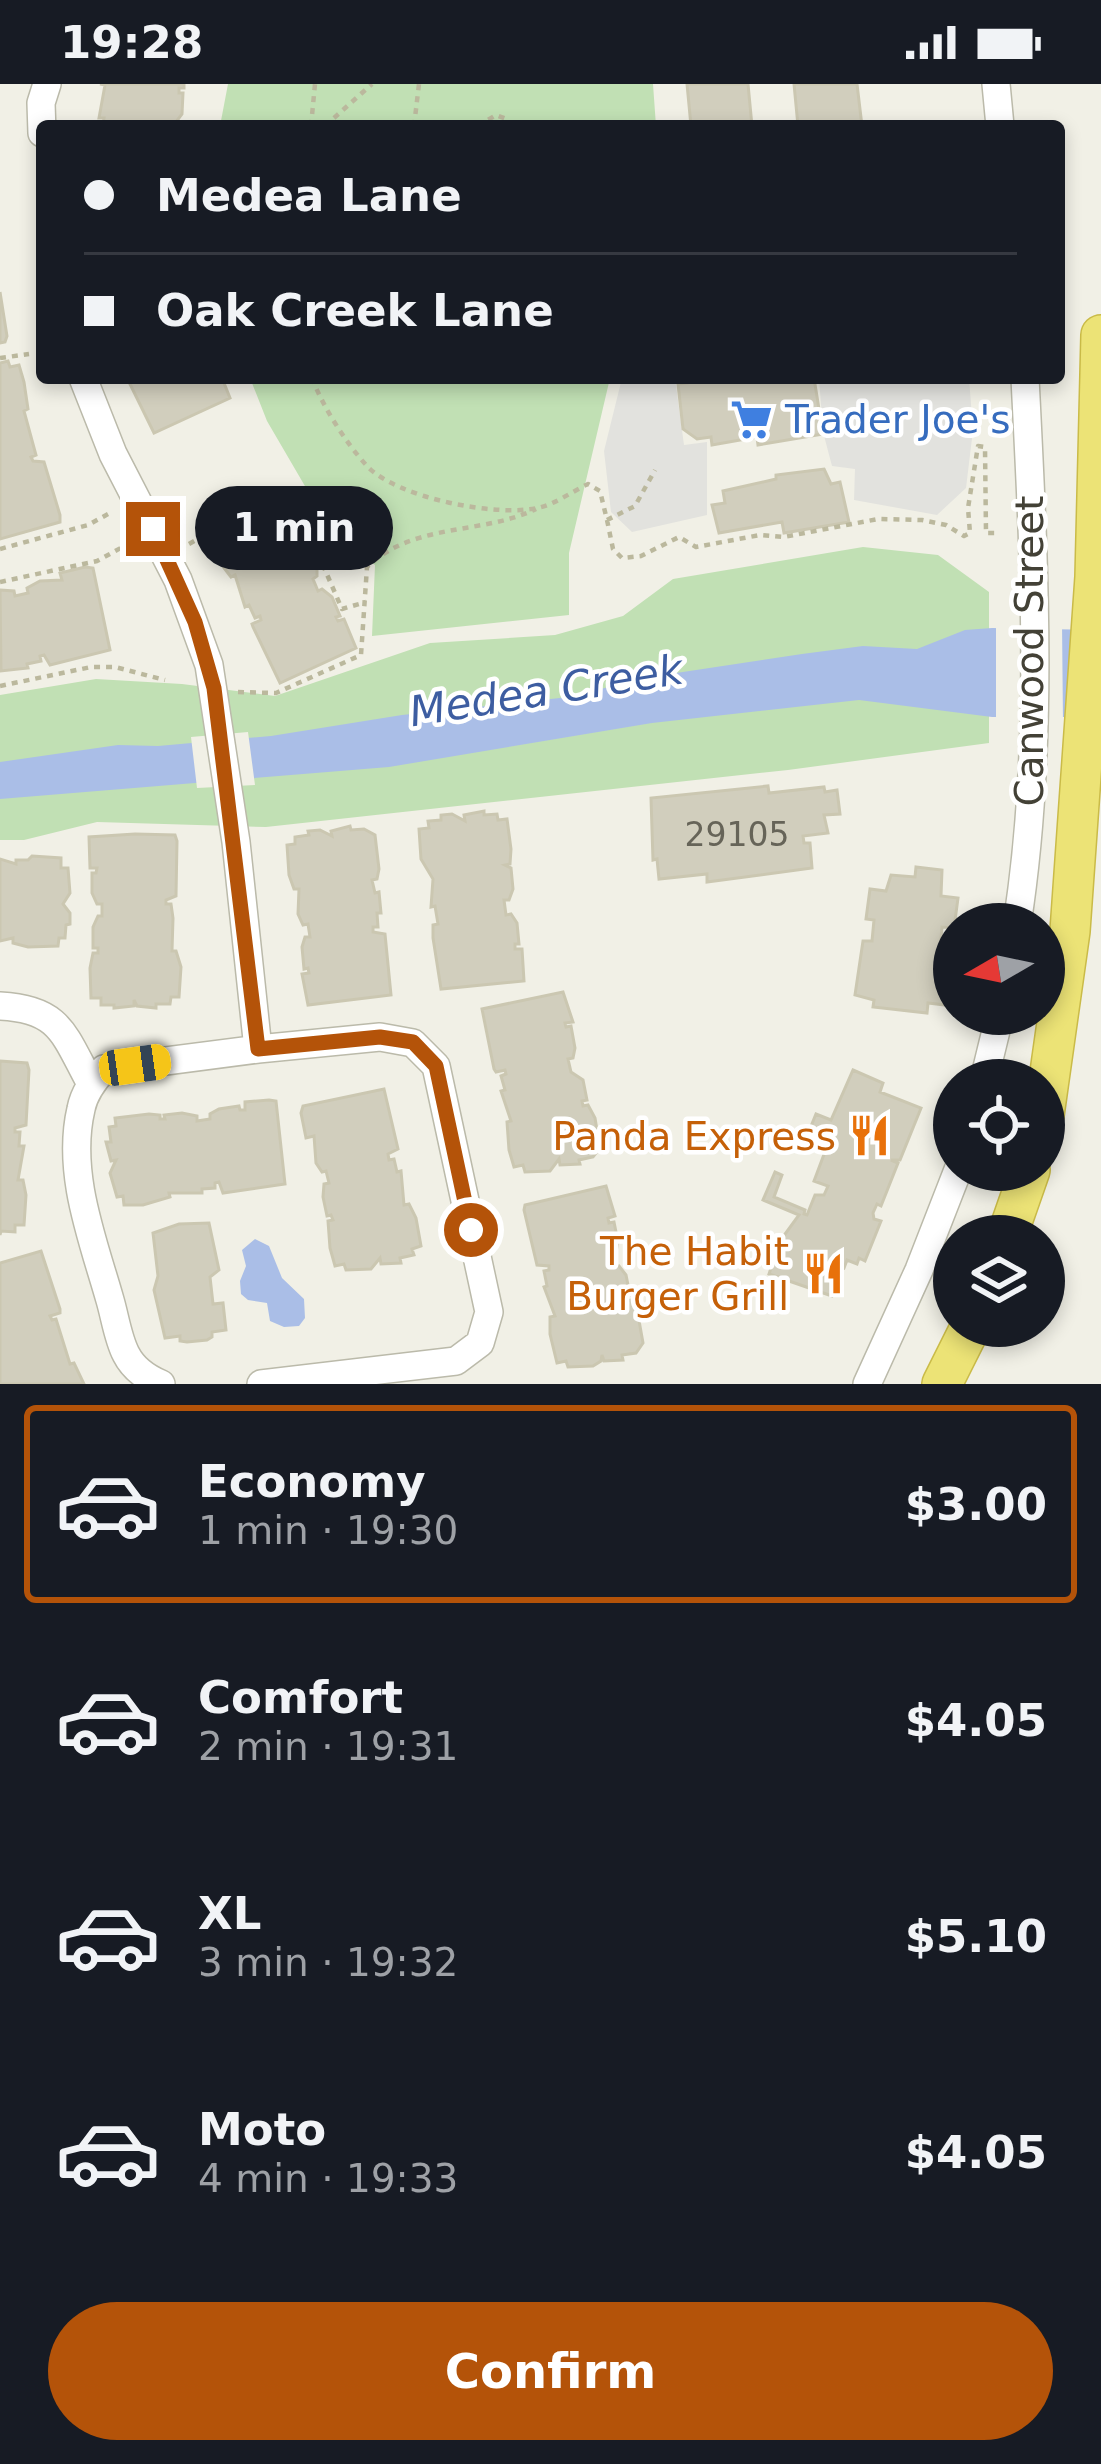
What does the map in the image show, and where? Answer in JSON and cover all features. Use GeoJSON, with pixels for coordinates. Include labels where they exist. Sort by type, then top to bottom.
{"type":"FeatureCollection","features":[{"type":"Feature","properties":{"kind":"highway"},"geometry":{"type":"LineString","coordinates":[[1055,1059],[1070,931],[1095,577],[1101,335]]}},
{"type":"Feature","properties":{"kind":"highway"},"geometry":{"type":"LineString","coordinates":[[942,1384],[960,1347]]}},
{"type":"Feature","properties":{"kind":"street"},"geometry":{"type":"LineString","coordinates":[[42,120],[46,84]]}},
{"type":"Feature","properties":{"kind":"street"},"geometry":{"type":"LineString","coordinates":[[996,84],[999,120]]}},
{"type":"Feature","properties":{"kind":"street"},"geometry":{"type":"LineString","coordinates":[[85,384],[113,454],[166,556],[227,694],[236,842],[258,1049]]}},
{"type":"Feature","properties":{"kind":"street","name":"Canwood Street"},"geometry":{"type":"LineString","coordinates":[[1020,903],[1033,744],[1024,384]]}},
{"type":"Feature","properties":{"kind":"street"},"geometry":{"type":"LineString","coordinates":[[0,1006],[42,1011],[64,1034],[91,1084]]}},
{"type":"Feature","properties":{"kind":"street"},"geometry":{"type":"LineString","coordinates":[[160,1384],[146,1378],[126,1354],[80,1192],[76,1148],[81,1107],[91,1084],[104,1069],[380,1037],[413,1042],[436,1066],[489,1312],[480,1342],[456,1361],[261,1384]]}},
{"type":"Feature","properties":{"kind":"street"},"geometry":{"type":"LineString","coordinates":[[867,1384],[950,1191]]}},
{"type":"Feature","properties":{"kind":"path"},"geometry":{"type":"LineString","coordinates":[[312,120],[316,84]]}},
{"type":"Feature","properties":{"kind":"path"},"geometry":{"type":"LineString","coordinates":[[332,120],[372,84]]}},
{"type":"Feature","properties":{"kind":"path"},"geometry":{"type":"LineString","coordinates":[[415,120],[419,84]]}},
{"type":"Feature","properties":{"kind":"path"},"geometry":{"type":"LineString","coordinates":[[0,358],[29,354]]}},
{"type":"Feature","properties":{"kind":"path"},"geometry":{"type":"LineString","coordinates":[[315,384],[369,468],[392,484],[478,508],[536,509]]}},
{"type":"Feature","properties":{"kind":"path"},"geometry":{"type":"LineString","coordinates":[[227,694],[276,693],[361,655],[367,567],[405,543],[470,524],[519,517],[589,484],[600,491],[613,550],[622,558],[641,556],[679,537],[697,547],[760,535],[784,538],[878,519],[922,520],[946,525],[964,536],[972,522],[968,508],[978,446],[985,447],[986,533],[999,533]]}},
{"type":"Feature","properties":{"kind":"path"},"geometry":{"type":"LineString","coordinates":[[607,520],[634,506],[656,470]]}},
{"type":"Feature","properties":{"kind":"path"},"geometry":{"type":"LineString","coordinates":[[166,556],[203,536],[200,526],[277,492],[292,494],[342,609],[366,602]]}},
{"type":"Feature","properties":{"kind":"path"},"geometry":{"type":"LineString","coordinates":[[0,549],[88,525],[110,513]]}},
{"type":"Feature","properties":{"kind":"path"},"geometry":{"type":"LineString","coordinates":[[0,582],[97,561],[128,544]]}},
{"type":"Feature","properties":{"kind":"path"},"geometry":{"type":"LineString","coordinates":[[0,686],[91,667],[165,680]]}},
{"type":"Feature","properties":{"kind":"green space"},"geometry":{"type":"Polygon","coordinates":[[[228,84],[653,84],[656,120],[221,120],[228,84]]]}},
{"type":"Feature","properties":{"kind":"green space"},"geometry":{"type":"Polygon","coordinates":[[[252,384],[609,384],[569,553],[569,615],[372,636],[375,565],[330,529],[267,421],[252,384]]]}},
{"type":"Feature","properties":{"kind":"green space"},"geometry":{"type":"Polygon","coordinates":[[[863,547],[938,555],[989,592],[989,743],[788,770],[266,827],[97,822],[24,840],[0,840],[0,695],[96,679],[275,696],[430,643],[555,635],[623,616],[673,579],[863,547]]]}},
{"type":"Feature","properties":{"kind":"shaded area"},"geometry":{"type":"Polygon","coordinates":[[[621,384],[676,384],[684,445],[707,442],[707,515],[632,532],[611,512],[604,451],[621,384]]]}},
{"type":"Feature","properties":{"kind":"shaded area"},"geometry":{"type":"Polygon","coordinates":[[[819,384],[969,384],[973,430],[966,488],[937,515],[854,500],[855,469],[832,466],[823,432],[819,384]]]}},
{"type":"Feature","properties":{"kind":"water"},"geometry":{"type":"Polygon","coordinates":[[[965,630],[1101,630],[1101,717],[992,717],[859,700],[652,723],[389,767],[0,799],[0,762],[118,745],[271,736],[402,715],[560,698],[663,675],[802,654],[863,646],[917,649],[965,630]]]}},
{"type":"Feature","properties":{"kind":"water"},"geometry":{"type":"Polygon","coordinates":[[[255,1239],[269,1246],[282,1278],[304,1299],[305,1318],[299,1326],[270,1321],[267,1303],[241,1294],[246,1266],[242,1250],[255,1239]]]}},
{"type":"Feature","properties":{"kind":"pier"},"geometry":{"type":"Polygon","coordinates":[[[996,622],[1062,623],[1063,723],[996,723],[996,622]]]}},
{"type":"Feature","properties":{"kind":"pier"},"geometry":{"type":"Polygon","coordinates":[[[248,732],[255,785],[197,788],[191,737],[248,732]]]}},
{"type":"Feature","properties":{"kind":"building"},"geometry":{"type":"Polygon","coordinates":[[[100,84],[184,84],[179,88],[182,114],[178,120],[104,120],[99,118],[105,85],[100,84]]]}},
{"type":"Feature","properties":{"kind":"building"},"geometry":{"type":"Polygon","coordinates":[[[687,84],[748,84],[751,120],[690,120],[687,84]]]}},
{"type":"Feature","properties":{"kind":"building"},"geometry":{"type":"Polygon","coordinates":[[[794,84],[857,84],[861,120],[797,120],[794,84]]]}},
{"type":"Feature","properties":{"kind":"building"},"geometry":{"type":"Polygon","coordinates":[[[0,292],[7,336],[0,343],[0,292]]]}},
{"type":"Feature","properties":{"kind":"building"},"geometry":{"type":"Polygon","coordinates":[[[8,361],[10,367],[19,365],[28,409],[24,411],[36,455],[31,457],[44,462],[60,522],[0,539],[0,363],[8,361]]]}},
{"type":"Feature","properties":{"kind":"building"},"geometry":{"type":"Polygon","coordinates":[[[130,384],[224,384],[230,398],[154,433],[130,384]]]}},
{"type":"Feature","properties":{"kind":"building","name":"Trader Joe's"},"geometry":{"type":"Polygon","coordinates":[[[678,384],[815,384],[823,434],[758,445],[757,437],[712,445],[711,437],[697,439],[683,429],[678,384]]]}},
{"type":"Feature","properties":{"kind":"building"},"geometry":{"type":"Polygon","coordinates":[[[824,469],[831,484],[840,482],[849,522],[784,533],[782,522],[719,533],[712,505],[725,503],[723,491],[776,479],[776,475],[824,469]]]}},
{"type":"Feature","properties":{"kind":"building"},"geometry":{"type":"Polygon","coordinates":[[[279,498],[281,504],[290,500],[299,517],[307,542],[302,544],[304,549],[309,547],[317,566],[313,579],[318,591],[332,597],[340,616],[336,617],[344,619],[356,648],[280,683],[252,624],[260,616],[255,618],[249,605],[245,607],[235,575],[231,577],[221,564],[210,537],[219,533],[215,527],[245,511],[247,517],[249,510],[279,498]]]}},
{"type":"Feature","properties":{"kind":"building"},"geometry":{"type":"Polygon","coordinates":[[[93,568],[110,650],[50,665],[44,655],[41,661],[27,664],[28,668],[1,671],[0,590],[14,591],[15,596],[28,593],[27,588],[40,581],[62,580],[60,573],[93,568]]]}},
{"type":"Feature","properties":{"kind":"building"},"geometry":{"type":"Polygon","coordinates":[[[768,786],[769,793],[837,790],[840,814],[824,815],[828,833],[803,836],[804,843],[810,843],[812,868],[707,882],[707,874],[659,879],[657,859],[653,860],[651,798],[768,786]]]}},
{"type":"Feature","properties":{"kind":"building"},"geometry":{"type":"Polygon","coordinates":[[[484,811],[484,815],[497,814],[498,820],[507,819],[511,849],[510,864],[505,865],[511,868],[513,889],[509,900],[504,900],[506,915],[511,914],[517,923],[519,944],[515,949],[522,949],[524,981],[441,989],[433,938],[433,925],[438,924],[435,906],[431,907],[433,879],[421,859],[419,829],[429,828],[428,821],[441,820],[441,815],[452,814],[465,821],[464,815],[484,811]]]}},
{"type":"Feature","properties":{"kind":"building"},"geometry":{"type":"Polygon","coordinates":[[[350,826],[375,835],[379,869],[377,879],[372,880],[381,913],[377,913],[378,927],[373,932],[385,934],[391,995],[308,1005],[302,974],[309,973],[304,969],[302,947],[305,937],[310,937],[308,924],[303,925],[298,914],[299,889],[294,889],[289,875],[287,845],[295,844],[295,837],[309,835],[308,831],[332,836],[331,831],[350,826]]]}},
{"type":"Feature","properties":{"kind":"building"},"geometry":{"type":"Polygon","coordinates":[[[175,835],[177,841],[176,896],[166,904],[171,904],[173,918],[172,951],[181,967],[179,997],[171,997],[170,1004],[156,1004],[156,1008],[137,1006],[134,1000],[134,1006],[114,1008],[101,1005],[101,998],[91,998],[90,968],[93,953],[98,953],[93,948],[93,927],[102,916],[102,904],[97,904],[92,893],[92,873],[97,868],[90,868],[89,837],[175,835]]]}},
{"type":"Feature","properties":{"kind":"building"},"geometry":{"type":"Polygon","coordinates":[[[32,856],[61,858],[61,868],[68,868],[70,893],[63,904],[70,913],[70,924],[58,946],[28,947],[13,943],[13,938],[0,941],[0,859],[16,864],[32,856]]]}},
{"type":"Feature","properties":{"kind":"building"},"geometry":{"type":"Polygon","coordinates":[[[916,867],[942,870],[941,896],[958,898],[957,903],[933,903],[933,1004],[928,1003],[927,1013],[873,1007],[874,1000],[855,995],[863,941],[872,941],[874,920],[866,919],[870,889],[886,891],[891,875],[915,877],[916,867]]]}},
{"type":"Feature","properties":{"kind":"building"},"geometry":{"type":"Polygon","coordinates":[[[563,992],[573,1022],[565,1023],[571,1026],[575,1048],[573,1058],[568,1059],[571,1072],[583,1080],[587,1100],[582,1101],[583,1106],[588,1105],[595,1118],[600,1148],[593,1157],[579,1160],[580,1164],[560,1165],[559,1159],[550,1171],[525,1172],[523,1165],[514,1167],[509,1150],[507,1122],[511,1121],[501,1091],[505,1090],[501,1076],[506,1074],[494,1069],[482,1009],[563,992]]]}},
{"type":"Feature","properties":{"kind":"building"},"geometry":{"type":"Polygon","coordinates":[[[0,1061],[27,1063],[29,1070],[26,1125],[15,1128],[20,1132],[19,1146],[24,1146],[18,1180],[23,1180],[26,1195],[24,1225],[0,1235],[0,1061]]]}},
{"type":"Feature","properties":{"kind":"building"},"geometry":{"type":"Polygon","coordinates":[[[853,1070],[883,1083],[880,1092],[921,1108],[900,1160],[891,1160],[898,1163],[881,1206],[877,1204],[873,1213],[881,1221],[865,1261],[847,1260],[844,1268],[838,1266],[832,1296],[769,1274],[780,1241],[799,1215],[763,1200],[775,1172],[782,1175],[774,1197],[805,1210],[804,1214],[815,1195],[824,1195],[828,1186],[814,1181],[826,1149],[805,1141],[816,1114],[831,1120],[853,1070]]]}},
{"type":"Feature","properties":{"kind":"building"},"geometry":{"type":"Polygon","coordinates":[[[384,1089],[398,1149],[388,1154],[389,1160],[394,1159],[397,1172],[401,1171],[404,1205],[409,1204],[416,1218],[421,1246],[412,1249],[414,1255],[400,1258],[401,1263],[381,1264],[380,1258],[371,1269],[346,1270],[344,1264],[335,1266],[328,1221],[333,1220],[327,1216],[323,1197],[324,1184],[329,1183],[326,1171],[316,1163],[314,1136],[306,1138],[301,1113],[303,1106],[384,1089]]]}},
{"type":"Feature","properties":{"kind":"building"},"geometry":{"type":"Polygon","coordinates":[[[276,1101],[285,1184],[223,1193],[219,1182],[202,1193],[169,1193],[170,1197],[143,1205],[124,1205],[123,1196],[117,1197],[110,1173],[116,1160],[111,1161],[106,1142],[111,1142],[109,1127],[116,1126],[115,1118],[149,1114],[165,1119],[164,1115],[182,1113],[197,1116],[197,1121],[210,1119],[219,1109],[239,1106],[245,1110],[245,1102],[276,1101]]]}},
{"type":"Feature","properties":{"kind":"building"},"geometry":{"type":"Polygon","coordinates":[[[606,1186],[615,1216],[608,1218],[609,1223],[614,1222],[618,1242],[611,1254],[614,1267],[619,1266],[626,1275],[630,1295],[625,1296],[638,1315],[643,1343],[636,1353],[622,1355],[623,1360],[604,1361],[602,1355],[593,1366],[568,1367],[566,1361],[557,1363],[550,1334],[550,1317],[555,1316],[544,1287],[544,1271],[549,1266],[537,1265],[525,1205],[606,1186]]]}},
{"type":"Feature","properties":{"kind":"building"},"geometry":{"type":"Polygon","coordinates":[[[209,1223],[219,1270],[210,1277],[213,1304],[223,1303],[226,1330],[212,1332],[207,1340],[165,1338],[154,1290],[158,1276],[153,1233],[179,1224],[209,1223]]]}},
{"type":"Feature","properties":{"kind":"building"},"geometry":{"type":"Polygon","coordinates":[[[41,1251],[60,1309],[50,1316],[56,1319],[70,1364],[74,1363],[84,1384],[0,1384],[0,1263],[41,1251]]]}},
{"type":"Feature","properties":{"kind":"place","name":"Trader Joe's"},"geometry":{"type":"Point","coordinates":[751,419]}},
{"type":"Feature","properties":{"kind":"place","name":"Panda Express"},"geometry":{"type":"Point","coordinates":[870,1136]}},
{"type":"Feature","properties":{"kind":"place","name":"The Habit Burger Grill"},"geometry":{"type":"Point","coordinates":[823,1273]}},
{"type":"Feature","properties":{"kind":"route"},"geometry":{"type":"LineString","coordinates":[[153,529],[195,622],[214,688],[258,1049],[380,1037],[413,1042],[436,1066],[471,1230]]}},
{"type":"Feature","properties":{"kind":"water label","name":"Medea Creek"},"geometry":{"type":"Point","coordinates":[546,690]}}]}
